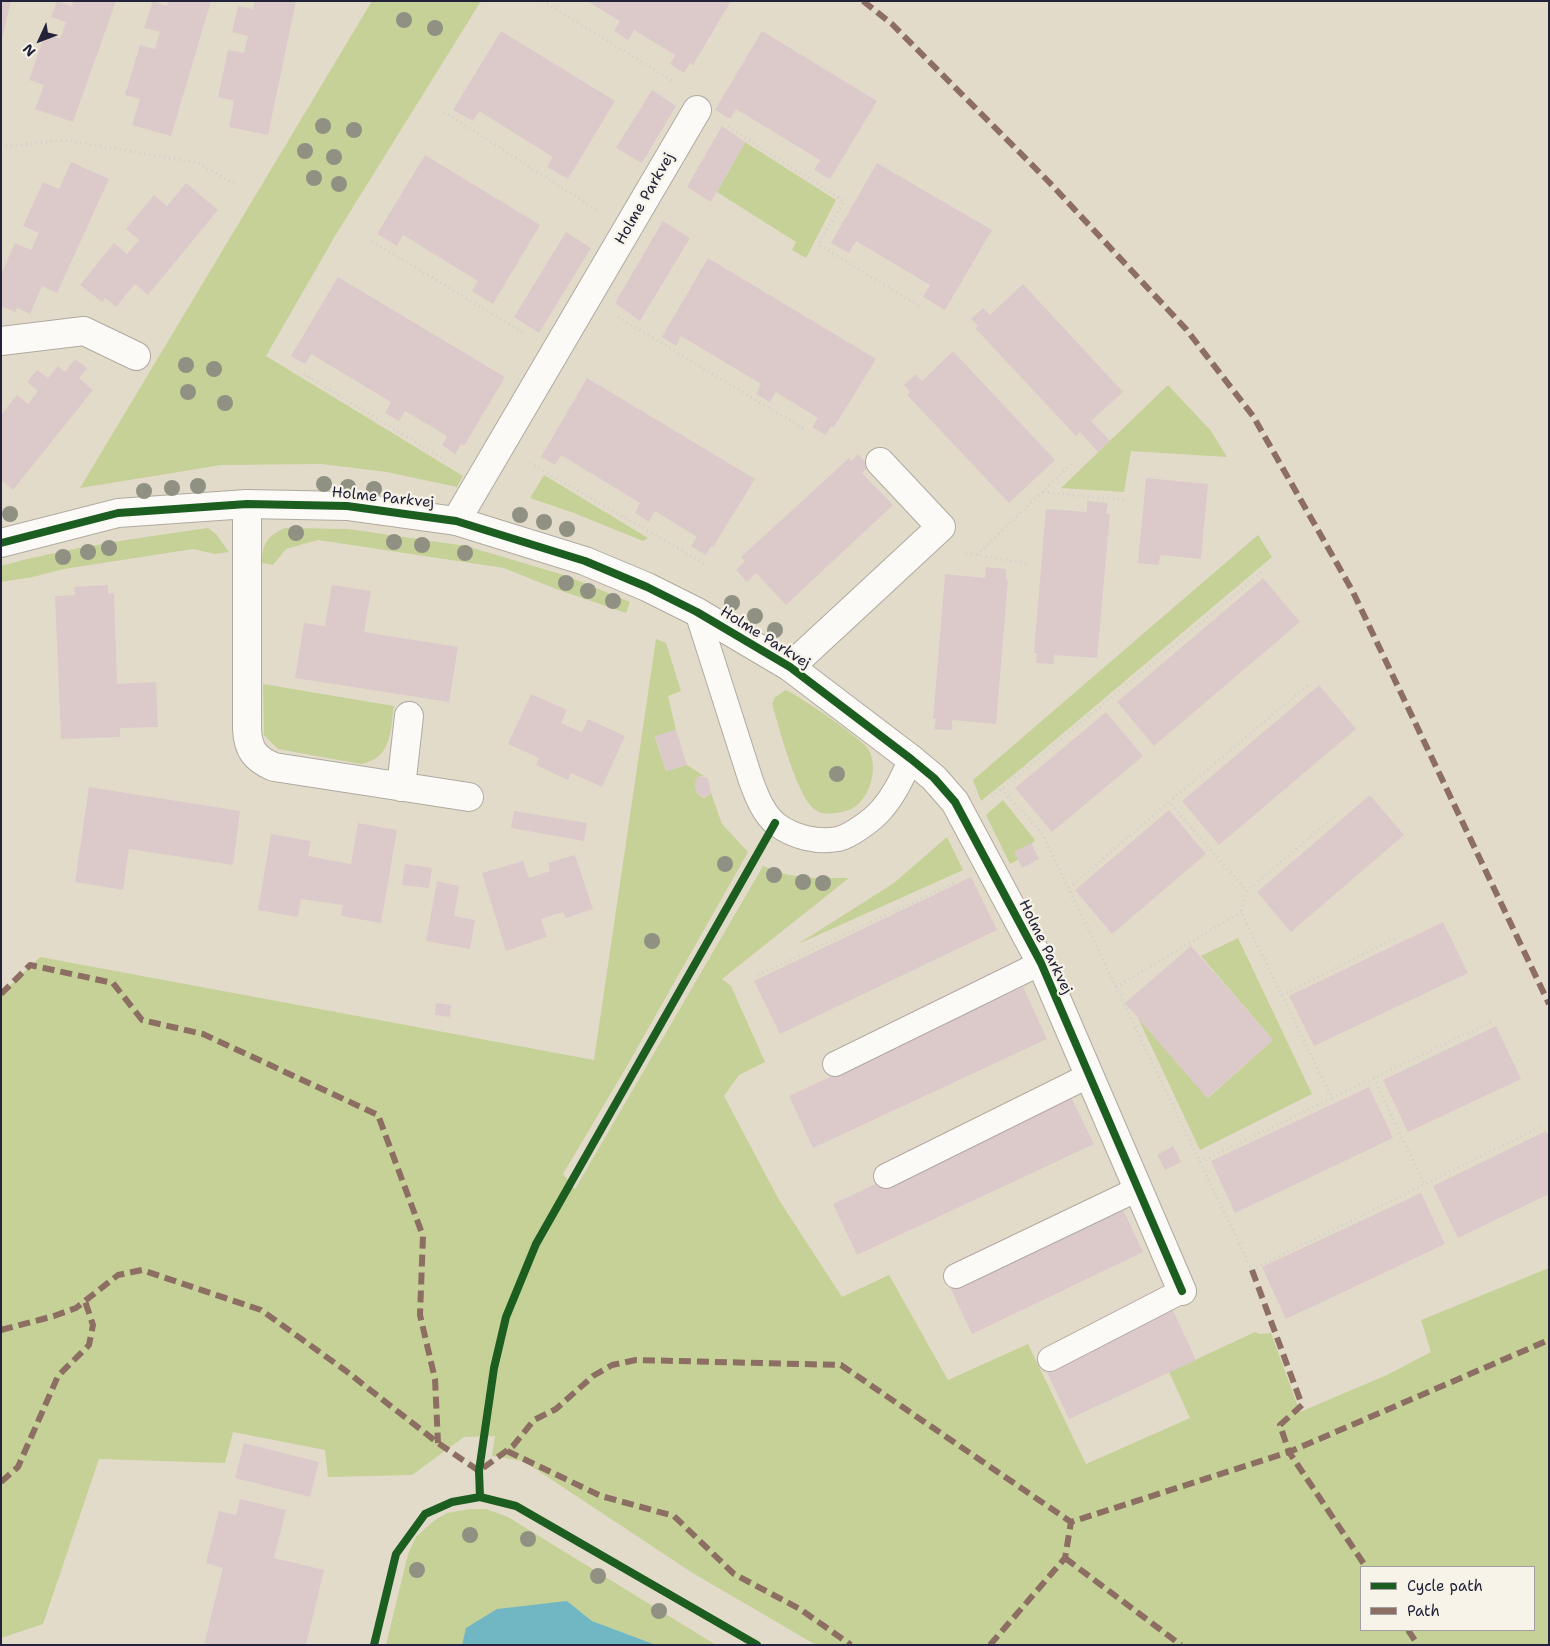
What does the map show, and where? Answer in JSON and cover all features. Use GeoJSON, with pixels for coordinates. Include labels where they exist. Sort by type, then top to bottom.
{"type":"FeatureCollection","features":[{"type":"Feature","properties":{"kind":"street","name":"Holme Parkvej"},"geometry":{"type":"LineString","coordinates":[[456,521],[697,110]]}},
{"type":"Feature","properties":{"kind":"street"},"geometry":{"type":"LineString","coordinates":[[1,341],[84,331],[136,356]]}},
{"type":"Feature","properties":{"kind":"street","name":"Holme Parkvej"},"geometry":{"type":"LineString","coordinates":[[790,667],[941,527],[880,462]]}},
{"type":"Feature","properties":{"kind":"street","name":"Holme Parkvej"},"geometry":{"type":"LineString","coordinates":[[1,543],[118,513],[247,504],[347,506],[456,521],[585,561],[647,588],[697,612],[790,667],[911,758],[934,778],[955,802],[1041,963],[1182,1291]]}},
{"type":"Feature","properties":{"kind":"street"},"geometry":{"type":"LineString","coordinates":[[247,504],[247,729],[248,742],[254,754],[263,762],[274,767],[468,797]]}},
{"type":"Feature","properties":{"kind":"street"},"geometry":{"type":"LineString","coordinates":[[401,786],[409,716]]}},
{"type":"Feature","properties":{"kind":"lane"},"geometry":{"type":"LineString","coordinates":[[697,612],[759,804],[775,823],[792,834],[815,839],[839,839],[862,827],[882,809],[898,785],[911,758]]}},
{"type":"Feature","properties":{"kind":"lane"},"geometry":{"type":"LineString","coordinates":[[835,1064],[1041,963]]}},
{"type":"Feature","properties":{"kind":"lane"},"geometry":{"type":"LineString","coordinates":[[886,1176],[1090,1076]]}},
{"type":"Feature","properties":{"kind":"lane"},"geometry":{"type":"LineString","coordinates":[[956,1276],[1138,1189]]}},
{"type":"Feature","properties":{"kind":"lane"},"geometry":{"type":"LineString","coordinates":[[1050,1359],[1182,1291]]}},
{"type":"Feature","properties":{"kind":"path"},"geometry":{"type":"LineString","coordinates":[[543,1],[675,83],[670,91],[697,110],[723,124],[844,201],[818,244],[920,307]]}},
{"type":"Feature","properties":{"kind":"path"},"geometry":{"type":"LineString","coordinates":[[444,112],[627,229]]}},
{"type":"Feature","properties":{"kind":"path"},"geometry":{"type":"LineString","coordinates":[[1,147],[65,140],[198,163],[238,185]]}},
{"type":"Feature","properties":{"kind":"path"},"geometry":{"type":"LineString","coordinates":[[372,241],[555,352]]}},
{"type":"Feature","properties":{"kind":"path"},"geometry":{"type":"LineString","coordinates":[[587,297],[804,429]]}},
{"type":"Feature","properties":{"kind":"path"},"geometry":{"type":"LineString","coordinates":[[304,374],[479,481]]}},
{"type":"Feature","properties":{"kind":"path"},"geometry":{"type":"LineString","coordinates":[[499,446],[707,565]]}},
{"type":"Feature","properties":{"kind":"path"},"geometry":{"type":"LineString","coordinates":[[977,555],[1074,461]]}},
{"type":"Feature","properties":{"kind":"path"},"geometry":{"type":"LineString","coordinates":[[1042,492],[1124,500]]}},
{"type":"Feature","properties":{"kind":"path"},"geometry":{"type":"LineString","coordinates":[[921,545],[1030,564]]}},
{"type":"Feature","properties":{"kind":"path"},"geometry":{"type":"LineString","coordinates":[[964,820],[1262,572]]}},
{"type":"Feature","properties":{"kind":"path"},"geometry":{"type":"LineString","coordinates":[[1069,888],[1308,686]]}},
{"type":"Feature","properties":{"kind":"path"},"geometry":{"type":"LineString","coordinates":[[1001,789],[1042,833],[1252,1270],[1542,1126]]}},
{"type":"Feature","properties":{"kind":"path"},"geometry":{"type":"LineString","coordinates":[[1170,802],[1247,891]]}},
{"type":"Feature","properties":{"kind":"path"},"geometry":{"type":"LineString","coordinates":[[1332,1098],[1241,912],[1247,891],[1336,815]]}},
{"type":"Feature","properties":{"kind":"path"},"geometry":{"type":"LineString","coordinates":[[758,975],[989,866]]}},
{"type":"Feature","properties":{"kind":"path"},"geometry":{"type":"LineString","coordinates":[[1116,987],[1241,912]]}},
{"type":"Feature","properties":{"kind":"path"},"geometry":{"type":"LineString","coordinates":[[1282,995],[1397,937]]}},
{"type":"Feature","properties":{"kind":"path"},"geometry":{"type":"LineString","coordinates":[[1200,1162],[1492,1022]]}},
{"type":"Feature","properties":{"kind":"path"},"geometry":{"type":"LineString","coordinates":[[1374,1078],[1424,1184]]}},
{"type":"Feature","properties":{"kind":"green space"},"geometry":{"type":"Polygon","coordinates":[[[372,1],[481,1],[335,236],[266,356],[463,476],[457,487],[387,472],[321,464],[221,465],[80,488],[372,1]]]}},
{"type":"Feature","properties":{"kind":"green space"},"geometry":{"type":"Polygon","coordinates":[[[745,142],[836,200],[806,258],[792,250],[796,242],[717,192],[745,142]]]}},
{"type":"Feature","properties":{"kind":"green space"},"geometry":{"type":"Polygon","coordinates":[[[1168,385],[1211,431],[1227,457],[1131,451],[1124,492],[1061,488],[1168,385]]]}},
{"type":"Feature","properties":{"kind":"green space"},"geometry":{"type":"Polygon","coordinates":[[[544,475],[648,538],[643,541],[574,513],[530,498],[544,475]]]}},
{"type":"Feature","properties":{"kind":"green space"},"geometry":{"type":"Polygon","coordinates":[[[208,528],[216,534],[229,552],[215,554],[193,549],[64,569],[33,577],[1,582],[1,566],[27,559],[104,544],[208,528]]]}},
{"type":"Feature","properties":{"kind":"green space"},"geometry":{"type":"Polygon","coordinates":[[[285,528],[348,529],[466,546],[567,576],[630,602],[626,613],[556,589],[504,568],[318,540],[286,549],[273,565],[262,563],[263,551],[267,541],[274,534],[285,528]]]}},
{"type":"Feature","properties":{"kind":"green space"},"geometry":{"type":"Polygon","coordinates":[[[1258,535],[1272,557],[981,801],[973,780],[1258,535]]]}},
{"type":"Feature","properties":{"kind":"green space"},"geometry":{"type":"Polygon","coordinates":[[[656,639],[666,643],[681,691],[668,696],[676,730],[655,737],[666,771],[687,765],[704,776],[699,776],[696,780],[697,793],[704,798],[711,793],[722,824],[748,852],[627,1066],[563,1174],[575,1189],[763,866],[788,875],[814,878],[849,878],[722,979],[731,986],[765,1062],[739,1075],[724,1096],[779,1200],[842,1297],[889,1275],[948,1380],[1028,1344],[1086,1464],[1190,1418],[1169,1372],[1255,1332],[1260,1334],[1271,1333],[1300,1412],[1387,1375],[1431,1352],[1421,1320],[1549,1268],[1549,1645],[816,1645],[691,1572],[528,1464],[529,1462],[492,1456],[495,1436],[464,1437],[412,1475],[328,1477],[325,1450],[233,1432],[225,1463],[99,1459],[43,1624],[1,1638],[1,994],[40,957],[594,1060],[656,639]]]}},
{"type":"Feature","properties":{"kind":"green space"},"geometry":{"type":"Polygon","coordinates":[[[263,684],[394,706],[390,734],[384,750],[371,761],[361,764],[278,749],[264,735],[263,684]]]}},
{"type":"Feature","properties":{"kind":"green space"},"geometry":{"type":"Polygon","coordinates":[[[786,690],[844,728],[869,750],[873,765],[871,782],[864,797],[853,808],[833,813],[821,813],[810,804],[803,793],[790,762],[772,704],[775,697],[786,690]]]}},
{"type":"Feature","properties":{"kind":"green space"},"geometry":{"type":"Polygon","coordinates":[[[1003,800],[1035,840],[1018,860],[1010,864],[986,815],[1003,800]]]}},
{"type":"Feature","properties":{"kind":"green space"},"geometry":{"type":"Polygon","coordinates":[[[947,837],[963,870],[798,944],[894,883],[947,837]]]}},
{"type":"Feature","properties":{"kind":"green space"},"geometry":{"type":"Polygon","coordinates":[[[1238,938],[1312,1094],[1200,1150],[1138,1018],[1208,1098],[1273,1040],[1201,956],[1238,938]]]}},
{"type":"Feature","properties":{"kind":"green space"},"geometry":{"type":"Polygon","coordinates":[[[470,1509],[486,1509],[508,1517],[716,1645],[653,1644],[592,1621],[567,1601],[467,1628],[462,1645],[386,1645],[408,1554],[416,1537],[435,1520],[447,1513],[470,1509]]]}},
{"type":"Feature","properties":{"kind":"water"},"geometry":{"type":"Polygon","coordinates":[[[567,1601],[592,1621],[656,1645],[462,1645],[466,1628],[497,1609],[567,1601]]]}},
{"type":"Feature","properties":{"kind":"building"},"geometry":{"type":"Polygon","coordinates":[[[1,1],[11,1],[2,39],[1,39],[1,1]]]}},
{"type":"Feature","properties":{"kind":"building"},"geometry":{"type":"Polygon","coordinates":[[[57,1],[72,6],[73,1],[116,1],[73,122],[35,109],[44,85],[29,80],[45,33],[60,39],[66,22],[51,17],[57,1]]]}},
{"type":"Feature","properties":{"kind":"building"},"geometry":{"type":"Polygon","coordinates":[[[153,1],[167,6],[169,1],[211,1],[171,136],[132,125],[140,99],[125,95],[140,45],[155,49],[160,32],[144,28],[153,1]]]}},
{"type":"Feature","properties":{"kind":"building"},"geometry":{"type":"Polygon","coordinates":[[[255,1],[296,1],[268,135],[229,127],[234,101],[218,97],[228,50],[244,53],[248,36],[232,32],[238,6],[253,9],[255,1]]]}},
{"type":"Feature","properties":{"kind":"building"},"geometry":{"type":"Polygon","coordinates":[[[587,1],[731,1],[693,65],[690,63],[684,73],[670,64],[675,55],[634,30],[628,40],[614,31],[620,21],[587,1]]]}},
{"type":"Feature","properties":{"kind":"building"},"geometry":{"type":"Polygon","coordinates":[[[501,31],[615,101],[568,179],[547,167],[553,157],[479,111],[473,121],[453,110],[501,31]]]}},
{"type":"Feature","properties":{"kind":"building"},"geometry":{"type":"Polygon","coordinates":[[[762,31],[877,101],[830,179],[814,170],[820,160],[736,109],[730,119],[715,110],[762,31]]]}},
{"type":"Feature","properties":{"kind":"building"},"geometry":{"type":"Polygon","coordinates":[[[652,90],[676,106],[642,163],[616,148],[652,90]]]}},
{"type":"Feature","properties":{"kind":"building"},"geometry":{"type":"Polygon","coordinates":[[[722,126],[745,142],[711,202],[687,187],[722,126]]]}},
{"type":"Feature","properties":{"kind":"building"},"geometry":{"type":"Polygon","coordinates":[[[425,155],[540,225],[493,304],[472,291],[478,281],[403,235],[397,246],[377,234],[425,155]]]}},
{"type":"Feature","properties":{"kind":"building"},"geometry":{"type":"Polygon","coordinates":[[[71,162],[109,179],[57,293],[42,286],[30,314],[17,308],[15,312],[1,306],[1,274],[15,243],[31,250],[39,233],[23,226],[43,182],[59,189],[71,162]]]}},
{"type":"Feature","properties":{"kind":"building"},"geometry":{"type":"Polygon","coordinates":[[[877,163],[992,230],[945,310],[923,297],[930,285],[856,241],[849,253],[831,243],[877,163]]]}},
{"type":"Feature","properties":{"kind":"building"},"geometry":{"type":"Polygon","coordinates":[[[186,183],[218,210],[148,295],[135,284],[116,307],[105,298],[102,302],[80,285],[114,243],[127,254],[139,240],[126,229],[154,195],[167,206],[186,183]]]}},
{"type":"Feature","properties":{"kind":"building"},"geometry":{"type":"Polygon","coordinates":[[[663,221],[690,238],[640,321],[615,303],[663,221]]]}},
{"type":"Feature","properties":{"kind":"building"},"geometry":{"type":"Polygon","coordinates":[[[566,232],[591,248],[539,333],[514,317],[566,232]]]}},
{"type":"Feature","properties":{"kind":"building"},"geometry":{"type":"Polygon","coordinates":[[[708,258],[876,359],[834,427],[831,426],[826,435],[812,427],[818,418],[776,392],[770,402],[756,394],[761,384],[681,336],[676,346],[662,337],[708,258]]]}},
{"type":"Feature","properties":{"kind":"building"},"geometry":{"type":"Polygon","coordinates":[[[338,277],[505,377],[464,446],[461,444],[455,454],[442,445],[447,436],[405,411],[399,421],[385,413],[391,402],[311,354],[305,364],[291,356],[338,277]]]}},
{"type":"Feature","properties":{"kind":"building"},"geometry":{"type":"Polygon","coordinates":[[[1023,284],[1123,392],[1091,421],[1110,441],[1098,452],[1080,432],[1076,436],[975,328],[978,326],[971,319],[983,308],[990,315],[1023,284]]]}},
{"type":"Feature","properties":{"kind":"building"},"geometry":{"type":"Polygon","coordinates":[[[953,351],[1055,460],[1009,503],[907,395],[910,392],[904,385],[916,374],[922,381],[953,351]]]}},
{"type":"Feature","properties":{"kind":"building"},"geometry":{"type":"Polygon","coordinates":[[[75,359],[87,368],[79,378],[93,390],[13,490],[1,480],[1,415],[17,395],[28,404],[38,391],[27,382],[37,370],[48,378],[58,366],[65,372],[75,359]]]}},
{"type":"Feature","properties":{"kind":"building"},"geometry":{"type":"Polygon","coordinates":[[[587,378],[755,479],[713,547],[711,546],[706,555],[691,546],[697,537],[655,511],[649,522],[635,513],[640,503],[561,455],[555,465],[541,457],[587,378]]]}},
{"type":"Feature","properties":{"kind":"building"},"geometry":{"type":"Polygon","coordinates":[[[858,454],[869,466],[862,473],[893,505],[786,605],[756,573],[747,582],[736,570],[745,561],[741,557],[849,458],[851,461],[858,454]]]}},
{"type":"Feature","properties":{"kind":"building"},"geometry":{"type":"Polygon","coordinates":[[[1146,478],[1208,484],[1201,559],[1160,555],[1159,565],[1138,563],[1146,478]]]}},
{"type":"Feature","properties":{"kind":"building"},"geometry":{"type":"Polygon","coordinates":[[[1087,501],[1108,503],[1106,514],[1110,514],[1097,658],[1054,655],[1054,664],[1036,663],[1037,653],[1034,653],[1046,509],[1087,512],[1087,501]]]}},
{"type":"Feature","properties":{"kind":"building"},"geometry":{"type":"Polygon","coordinates":[[[986,567],[1006,569],[1006,579],[1008,580],[996,724],[952,720],[952,730],[934,729],[936,719],[933,719],[945,574],[985,578],[986,567]]]}},
{"type":"Feature","properties":{"kind":"building"},"geometry":{"type":"Polygon","coordinates":[[[1263,578],[1300,622],[1154,746],[1117,702],[1263,578]]]}},
{"type":"Feature","properties":{"kind":"building"},"geometry":{"type":"Polygon","coordinates":[[[108,585],[108,594],[114,593],[117,684],[156,682],[158,727],[120,728],[120,737],[61,739],[55,596],[75,595],[74,587],[108,585]]]}},
{"type":"Feature","properties":{"kind":"building"},"geometry":{"type":"Polygon","coordinates":[[[332,585],[371,591],[364,632],[458,647],[449,702],[295,678],[304,623],[325,626],[332,585]]]}},
{"type":"Feature","properties":{"kind":"building"},"geometry":{"type":"Polygon","coordinates":[[[1319,685],[1356,729],[1219,845],[1182,801],[1319,685]]]}},
{"type":"Feature","properties":{"kind":"building"},"geometry":{"type":"Polygon","coordinates":[[[531,694],[567,710],[561,723],[582,732],[588,719],[625,736],[602,787],[571,773],[568,780],[536,765],[539,758],[508,744],[531,694]]]}},
{"type":"Feature","properties":{"kind":"building"},"geometry":{"type":"Polygon","coordinates":[[[1106,712],[1143,756],[1052,832],[1015,788],[1106,712]]]}},
{"type":"Feature","properties":{"kind":"building"},"geometry":{"type":"Polygon","coordinates":[[[676,730],[687,765],[666,771],[655,736],[676,730]]]}},
{"type":"Feature","properties":{"kind":"building"},"geometry":{"type":"Polygon","coordinates":[[[699,776],[708,778],[711,793],[708,796],[703,797],[699,795],[695,789],[696,780],[699,776]]]}},
{"type":"Feature","properties":{"kind":"building"},"geometry":{"type":"Polygon","coordinates":[[[89,787],[240,811],[233,865],[129,849],[123,890],[75,882],[89,787]]]}},
{"type":"Feature","properties":{"kind":"building"},"geometry":{"type":"Polygon","coordinates":[[[1370,795],[1404,835],[1291,932],[1257,892],[1370,795]]]}},
{"type":"Feature","properties":{"kind":"building"},"geometry":{"type":"Polygon","coordinates":[[[1169,810],[1206,854],[1112,934],[1075,890],[1169,810]]]}},
{"type":"Feature","properties":{"kind":"building"},"geometry":{"type":"Polygon","coordinates":[[[514,811],[587,823],[584,841],[511,828],[514,811]]]}},
{"type":"Feature","properties":{"kind":"building"},"geometry":{"type":"Polygon","coordinates":[[[358,823],[397,830],[381,923],[341,916],[343,905],[301,899],[298,917],[258,910],[271,834],[311,841],[308,856],[351,864],[358,823]]]}},
{"type":"Feature","properties":{"kind":"building"},"geometry":{"type":"Polygon","coordinates":[[[1031,843],[1039,859],[1022,868],[1014,852],[1031,843]]]}},
{"type":"Feature","properties":{"kind":"building"},"geometry":{"type":"Polygon","coordinates":[[[575,855],[593,909],[566,918],[563,912],[541,919],[547,937],[506,951],[482,873],[523,861],[529,878],[550,871],[548,863],[575,855]]]}},
{"type":"Feature","properties":{"kind":"building"},"geometry":{"type":"Polygon","coordinates":[[[405,864],[432,868],[429,888],[402,885],[405,864]]]}},
{"type":"Feature","properties":{"kind":"building"},"geometry":{"type":"Polygon","coordinates":[[[971,877],[997,930],[780,1034],[754,981],[971,877]]]}},
{"type":"Feature","properties":{"kind":"building"},"geometry":{"type":"Polygon","coordinates":[[[437,881],[459,886],[454,916],[475,920],[470,949],[426,941],[437,881]]]}},
{"type":"Feature","properties":{"kind":"building"},"geometry":{"type":"Polygon","coordinates":[[[1443,922],[1468,973],[1314,1046],[1289,996],[1443,922]]]}},
{"type":"Feature","properties":{"kind":"building"},"geometry":{"type":"Polygon","coordinates":[[[1191,946],[1273,1040],[1207,1098],[1125,1003],[1191,946]]]}},
{"type":"Feature","properties":{"kind":"building"},"geometry":{"type":"Polygon","coordinates":[[[1023,987],[1047,1039],[813,1148],[789,1096],[1023,987]]]}},
{"type":"Feature","properties":{"kind":"building"},"geometry":{"type":"Polygon","coordinates":[[[436,1003],[451,1005],[450,1017],[435,1015],[436,1003]]]}},
{"type":"Feature","properties":{"kind":"building"},"geometry":{"type":"Polygon","coordinates":[[[1496,1026],[1521,1079],[1408,1132],[1383,1080],[1496,1026]]]}},
{"type":"Feature","properties":{"kind":"building"},"geometry":{"type":"Polygon","coordinates":[[[1369,1087],[1393,1138],[1235,1213],[1211,1161],[1369,1087]]]}},
{"type":"Feature","properties":{"kind":"building"},"geometry":{"type":"Polygon","coordinates":[[[1069,1093],[1094,1144],[857,1255],[833,1204],[1069,1093]]]}},
{"type":"Feature","properties":{"kind":"building"},"geometry":{"type":"Polygon","coordinates":[[[1546,1131],[1549,1137],[1549,1194],[1458,1238],[1433,1186],[1546,1131]]]}},
{"type":"Feature","properties":{"kind":"building"},"geometry":{"type":"Polygon","coordinates":[[[1173,1146],[1181,1162],[1165,1170],[1157,1155],[1173,1146]]]}},
{"type":"Feature","properties":{"kind":"building"},"geometry":{"type":"Polygon","coordinates":[[[1421,1193],[1445,1244],[1286,1319],[1262,1267],[1421,1193]]]}},
{"type":"Feature","properties":{"kind":"building"},"geometry":{"type":"Polygon","coordinates":[[[1119,1201],[1143,1252],[972,1334],[948,1283],[1119,1201]]]}},
{"type":"Feature","properties":{"kind":"building"},"geometry":{"type":"Polygon","coordinates":[[[1172,1308],[1196,1360],[1069,1419],[1045,1368],[1172,1308]]]}},
{"type":"Feature","properties":{"kind":"building"},"geometry":{"type":"Polygon","coordinates":[[[244,1443],[319,1462],[310,1497],[235,1478],[244,1443]]]}},
{"type":"Feature","properties":{"kind":"building"},"geometry":{"type":"Polygon","coordinates":[[[240,1499],[286,1510],[274,1558],[324,1570],[306,1645],[204,1645],[223,1568],[206,1563],[219,1511],[236,1515],[240,1499]]]}},
{"type":"Feature","properties":{"kind":"marked path"},"geometry":{"type":"LineString","coordinates":[[863,1],[892,24],[1049,182],[1186,329],[1253,416],[1352,590],[1549,1004]]}},
{"type":"Feature","properties":{"kind":"marked path"},"geometry":{"type":"LineString","coordinates":[[1,994],[30,965],[113,983],[142,1020],[203,1034],[378,1115],[423,1236],[420,1315],[435,1379],[438,1443]]}},
{"type":"Feature","properties":{"kind":"marked path"},"geometry":{"type":"LineString","coordinates":[[1,1330],[76,1308],[118,1275],[142,1270],[261,1310],[346,1371],[438,1443],[479,1471],[513,1446],[534,1420],[556,1409],[593,1376],[612,1365],[636,1360],[841,1365],[1071,1522],[1289,1452],[1549,1340]]}},
{"type":"Feature","properties":{"kind":"marked path"},"geometry":{"type":"LineString","coordinates":[[1252,1270],[1302,1405],[1280,1425],[1289,1452],[1365,1566]]}},
{"type":"Feature","properties":{"kind":"marked path"},"geometry":{"type":"LineString","coordinates":[[1,1482],[18,1467],[58,1376],[89,1345],[93,1325],[85,1301]]}},
{"type":"Feature","properties":{"kind":"marked path"},"geometry":{"type":"LineString","coordinates":[[507,1451],[601,1496],[674,1516],[734,1574],[800,1609],[851,1645]]}},
{"type":"Feature","properties":{"kind":"marked path"},"geometry":{"type":"LineString","coordinates":[[990,1645],[1065,1558],[1071,1522]]}},
{"type":"Feature","properties":{"kind":"marked path"},"geometry":{"type":"LineString","coordinates":[[1065,1558],[1181,1645]]}},
{"type":"Feature","properties":{"kind":"marked path"},"geometry":{"type":"LineString","coordinates":[[1409,1631],[1418,1645]]}},
{"type":"Feature","properties":{"kind":"cycle path"},"geometry":{"type":"LineString","coordinates":[[1,543],[118,513],[247,504],[347,506],[456,521],[585,561],[647,587],[697,612],[790,667],[911,759],[934,778],[955,802],[1041,963],[1182,1291]]}},
{"type":"Feature","properties":{"kind":"cycle path"},"geometry":{"type":"LineString","coordinates":[[480,1497],[479,1471],[494,1368],[506,1317],[536,1244],[775,823]]}},
{"type":"Feature","properties":{"kind":"cycle path"},"geometry":{"type":"LineString","coordinates":[[374,1645],[396,1554],[425,1514],[452,1502],[480,1497],[516,1506],[757,1645]]}}]}
